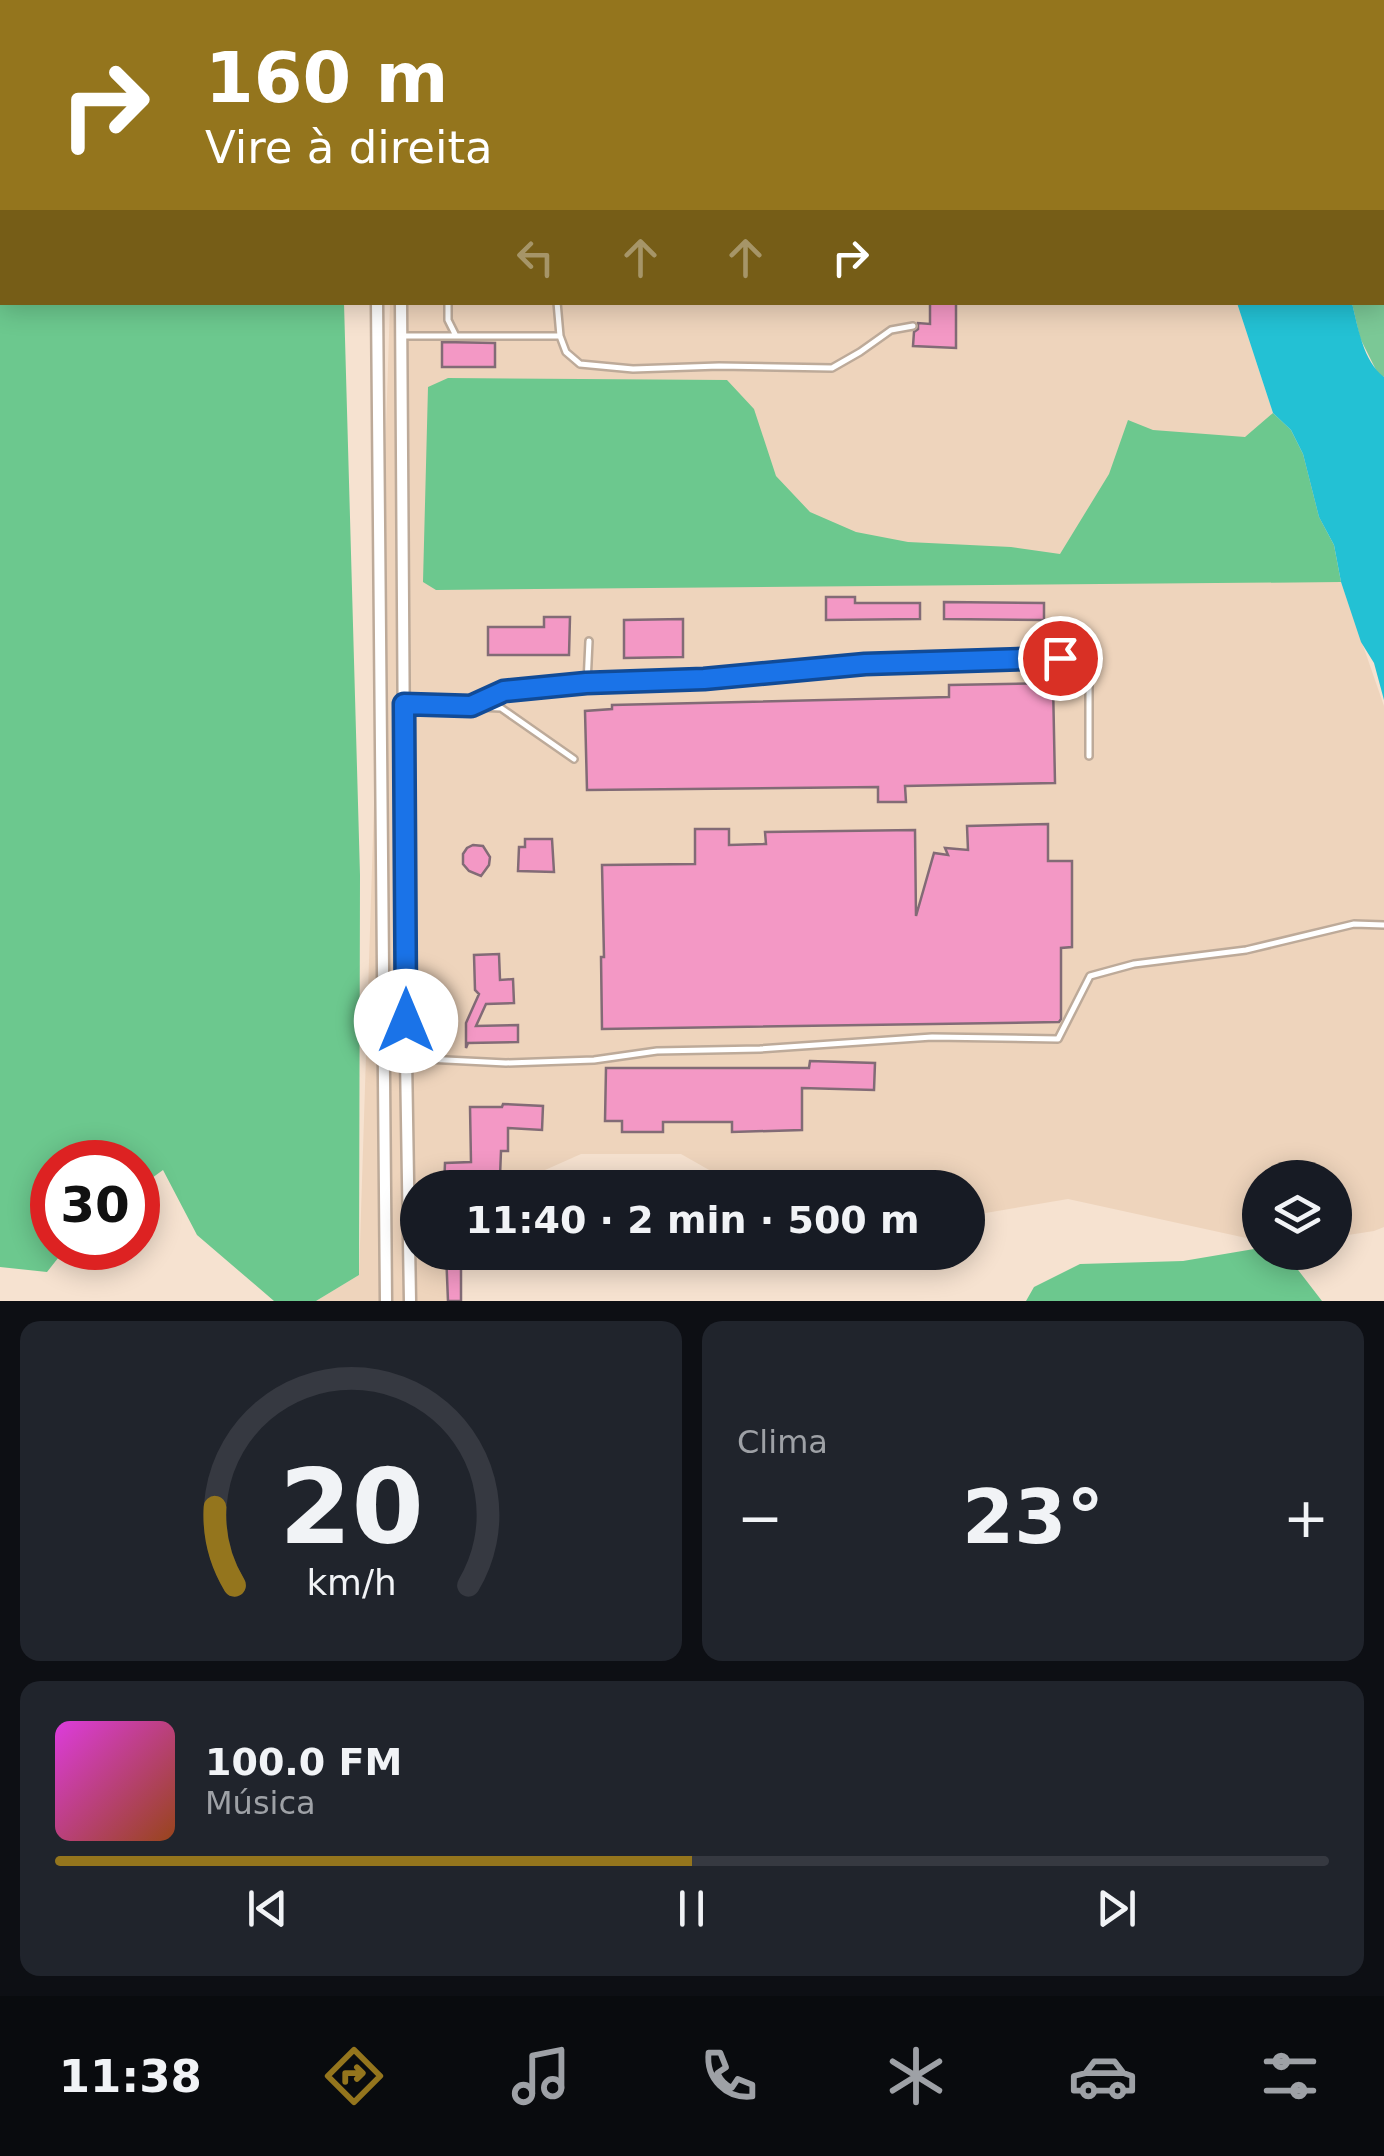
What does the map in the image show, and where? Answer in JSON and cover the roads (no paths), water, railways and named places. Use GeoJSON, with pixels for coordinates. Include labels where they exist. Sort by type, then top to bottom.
{"type":"FeatureCollection","features":[{"type":"Feature","properties":{"kind":"street"},"geometry":{"type":"LineString","coordinates":[[377,305],[386,1301]]}},
{"type":"Feature","properties":{"kind":"street"},"geometry":{"type":"LineString","coordinates":[[401,305],[410,1301]]}},
{"type":"Feature","properties":{"kind":"street"},"geometry":{"type":"LineString","coordinates":[[384,1060],[406,1058]]}},
{"type":"Feature","properties":{"kind":"lane"},"geometry":{"type":"LineString","coordinates":[[448,305],[448,320],[456,336]]}},
{"type":"Feature","properties":{"kind":"lane"},"geometry":{"type":"LineString","coordinates":[[557,305],[566,352],[580,364],[633,369],[832,368],[891,330],[913,326]]}},
{"type":"Feature","properties":{"kind":"lane"},"geometry":{"type":"LineString","coordinates":[[402,336],[560,336]]}},
{"type":"Feature","properties":{"kind":"lane"},"geometry":{"type":"LineString","coordinates":[[586,683],[589,641]]}},
{"type":"Feature","properties":{"kind":"lane"},"geometry":{"type":"LineString","coordinates":[[471,706],[504,691],[586,683],[704,679],[865,664],[1060,658],[1089,662],[1089,756]]}},
{"type":"Feature","properties":{"kind":"lane"},"geometry":{"type":"LineString","coordinates":[[404,704],[500,708],[574,759]]}},
{"type":"Feature","properties":{"kind":"lane"},"geometry":{"type":"LineString","coordinates":[[406,1058],[594,1060],[657,1051],[760,1049],[932,1037],[1058,1039],[1090,976],[1134,964],[1246,950],[1354,924],[1384,925]]}},
{"type":"Feature","properties":{"kind":"water"},"geometry":{"type":"Polygon","coordinates":[[[1238,305],[1352,305],[1366,353],[1384,377],[1384,700],[1374,663],[1361,642],[1341,582],[1334,545],[1319,517],[1303,454],[1291,430],[1273,413],[1238,305]]]}}]}
